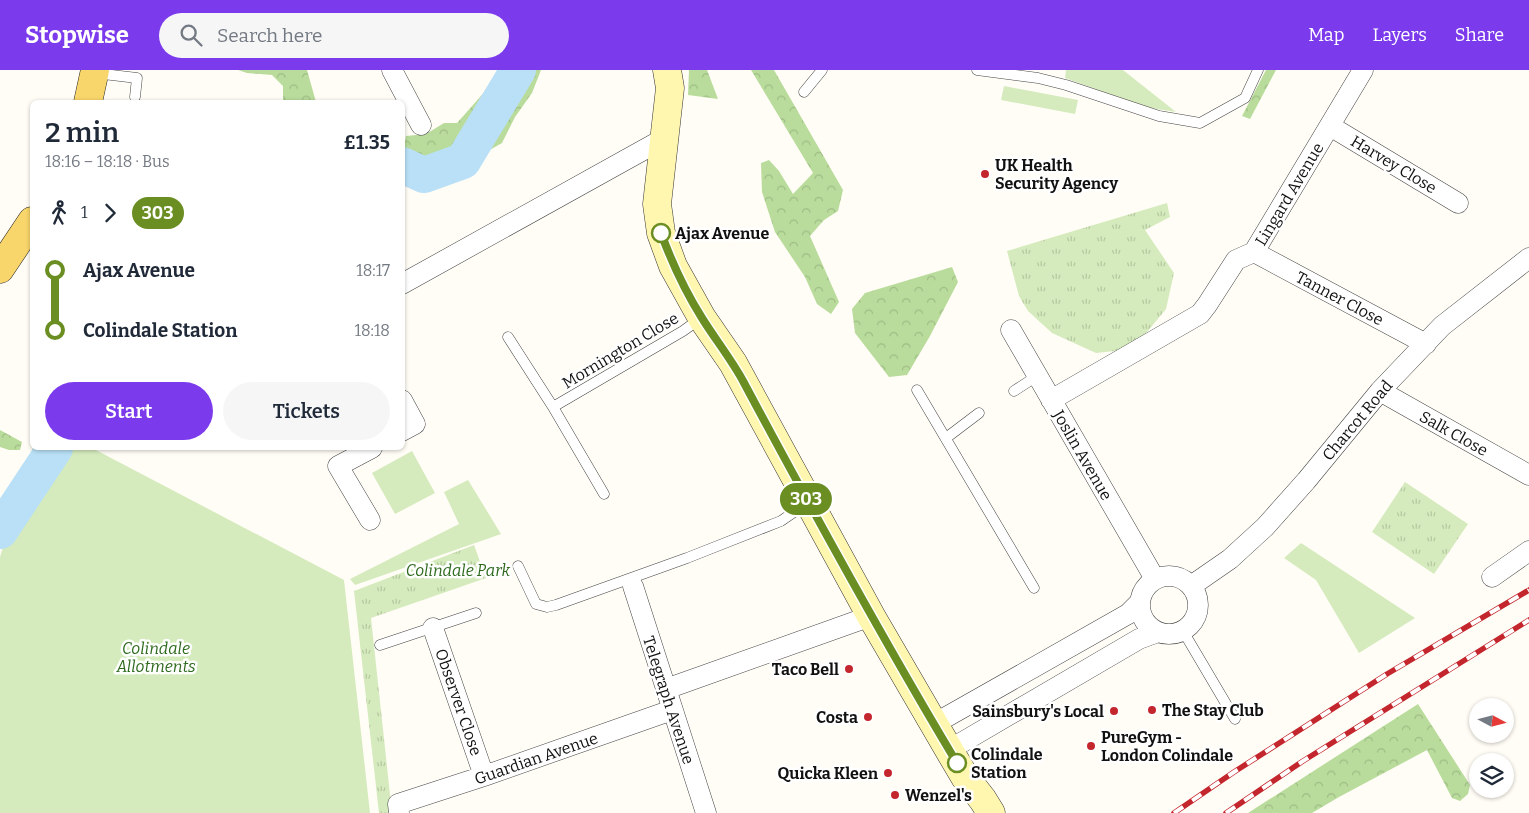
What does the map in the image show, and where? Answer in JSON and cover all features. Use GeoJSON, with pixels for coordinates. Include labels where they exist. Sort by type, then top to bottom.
{"type":"FeatureCollection","features":[{"type":"Feature","properties":{"kind":"main road"},"geometry":{"type":"LineString","coordinates":[[88,100],[95,72]]}},
{"type":"Feature","properties":{"kind":"main road"},"geometry":{"type":"LineString","coordinates":[[0,269],[30,225]]}},
{"type":"Feature","properties":{"kind":"street"},"geometry":{"type":"LineString","coordinates":[[392,70],[421,125]]}},
{"type":"Feature","properties":{"kind":"street"},"geometry":{"type":"LineString","coordinates":[[666,70],[670,88],[656,204],[661,233],[673,266],[702,318],[733,363],[871,616],[965,777],[991,813]]}},
{"type":"Feature","properties":{"kind":"street","name":"Lingard Avenue"},"geometry":{"type":"LineString","coordinates":[[1051,400],[1200,314],[1236,260],[1254,252],[1363,70]]}},
{"type":"Feature","properties":{"kind":"street","name":"Harvey Close"},"geometry":{"type":"LineString","coordinates":[[1330,126],[1458,203]]}},
{"type":"Feature","properties":{"kind":"street"},"geometry":{"type":"LineString","coordinates":[[405,282],[665,138]]}},
{"type":"Feature","properties":{"kind":"street","name":"Tanner Close"},"geometry":{"type":"LineString","coordinates":[[1254,252],[1426,344]]}},
{"type":"Feature","properties":{"kind":"street","name":"Charcot Road"},"geometry":{"type":"LineString","coordinates":[[1191,586],[1230,559],[1265,527],[1306,482],[1380,391],[1442,326],[1529,258]]}},
{"type":"Feature","properties":{"kind":"street","name":"Joslin Avenue"},"geometry":{"type":"LineString","coordinates":[[1012,330],[1155,579]]}},
{"type":"Feature","properties":{"kind":"street","name":"Salk Close"},"geometry":{"type":"LineString","coordinates":[[1380,391],[1529,475]]}},
{"type":"Feature","properties":{"kind":"street"},"geometry":{"type":"LineString","coordinates":[[405,412],[409,427]]}},
{"type":"Feature","properties":{"kind":"street"},"geometry":{"type":"LineString","coordinates":[[368,450],[338,466],[370,520]]}},
{"type":"Feature","properties":{"kind":"street"},"geometry":{"type":"LineString","coordinates":[[1492,577],[1529,551]]}},
{"type":"Feature","properties":{"kind":"street"},"geometry":{"type":"LineString","coordinates":[[1174,576],[1191,586],[1198,602],[1197,610],[1195,619],[1183,631],[1175,634],[1158,632],[1150,628],[1144,621],[1140,612],[1142,593],[1155,579],[1174,576]]}},
{"type":"Feature","properties":{"kind":"street","name":"Telegraph Avenue"},"geometry":{"type":"LineString","coordinates":[[633,586],[706,813]]}},
{"type":"Feature","properties":{"kind":"street"},"geometry":{"type":"LineString","coordinates":[[934,724],[1128,614],[1140,602]]}},
{"type":"Feature","properties":{"kind":"street"},"geometry":{"type":"LineString","coordinates":[[666,689],[871,616]]}},
{"type":"Feature","properties":{"kind":"street","name":"Observer Close"},"geometry":{"type":"LineString","coordinates":[[433,628],[484,776]]}},
{"type":"Feature","properties":{"kind":"street"},"geometry":{"type":"LineString","coordinates":[[949,750],[1139,639],[1158,632]]}},
{"type":"Feature","properties":{"kind":"street","name":"Guardian Avenue"},"geometry":{"type":"LineString","coordinates":[[399,808],[672,710]]}},
{"type":"Feature","properties":{"kind":"lane"},"geometry":{"type":"LineString","coordinates":[[804,92],[822,70]]}},
{"type":"Feature","properties":{"kind":"lane"},"geometry":{"type":"LineString","coordinates":[[978,70],[1038,78],[1159,116],[1200,123],[1245,98],[1258,70]]}},
{"type":"Feature","properties":{"kind":"lane"},"geometry":{"type":"LineString","coordinates":[[1038,78],[1046,70]]}},
{"type":"Feature","properties":{"kind":"lane"},"geometry":{"type":"LineString","coordinates":[[95,72],[137,78],[135,96]]}},
{"type":"Feature","properties":{"kind":"lane","name":"Mornington Close"},"geometry":{"type":"LineString","coordinates":[[553,407],[702,318]]}},
{"type":"Feature","properties":{"kind":"lane","name":"Mornington Close"},"geometry":{"type":"LineString","coordinates":[[508,336],[553,407],[604,494]]}},
{"type":"Feature","properties":{"kind":"lane"},"geometry":{"type":"LineString","coordinates":[[1014,391],[1037,376]]}},
{"type":"Feature","properties":{"kind":"lane"},"geometry":{"type":"LineString","coordinates":[[917,390],[1034,588]]}},
{"type":"Feature","properties":{"kind":"lane"},"geometry":{"type":"LineString","coordinates":[[946,438],[979,413]]}},
{"type":"Feature","properties":{"kind":"lane"},"geometry":{"type":"LineString","coordinates":[[518,566],[536,604],[547,607],[556,606],[781,521],[808,502]]}},
{"type":"Feature","properties":{"kind":"lane"},"geometry":{"type":"LineString","coordinates":[[380,645],[476,613]]}},
{"type":"Feature","properties":{"kind":"lane"},"geometry":{"type":"LineString","coordinates":[[1183,631],[1235,719]]}},
{"type":"Feature","properties":{"kind":"green space"},"geometry":{"type":"Polygon","coordinates":[[[238,70],[307,70],[315,100],[283,100],[283,86],[272,75],[247,73],[238,70]]]}},
{"type":"Feature","properties":{"kind":"green space"},"geometry":{"type":"Polygon","coordinates":[[[504,70],[541,70],[532,93],[515,117],[502,143],[454,170],[415,161],[405,148],[406,136],[426,134],[444,123],[457,123],[504,70]]]}},
{"type":"Feature","properties":{"kind":"green space"},"geometry":{"type":"Polygon","coordinates":[[[689,70],[707,70],[718,99],[688,95],[689,70]]]}},
{"type":"Feature","properties":{"kind":"green space"},"geometry":{"type":"Polygon","coordinates":[[[751,70],[774,70],[843,190],[838,211],[824,220],[810,236],[839,302],[831,314],[817,304],[805,277],[775,232],[762,192],[761,163],[769,160],[779,171],[793,194],[813,173],[751,70]]]}},
{"type":"Feature","properties":{"kind":"green space"},"geometry":{"type":"Polygon","coordinates":[[[1066,70],[1123,70],[1176,112],[1145,107],[1065,78],[1066,70]]]}},
{"type":"Feature","properties":{"kind":"green space"},"geometry":{"type":"Polygon","coordinates":[[[1266,70],[1276,70],[1250,119],[1242,116],[1266,70]]]}},
{"type":"Feature","properties":{"kind":"green space"},"geometry":{"type":"Polygon","coordinates":[[[1004,86],[1078,100],[1075,114],[1001,100],[1004,86]]]}},
{"type":"Feature","properties":{"kind":"green space"},"geometry":{"type":"Polygon","coordinates":[[[1167,203],[1170,217],[1145,230],[1174,273],[1166,309],[1133,349],[1096,353],[1052,333],[1028,311],[1019,296],[1007,251],[1167,203]]]}},
{"type":"Feature","properties":{"kind":"green space"},"geometry":{"type":"Polygon","coordinates":[[[952,267],[958,282],[930,336],[907,375],[889,377],[855,333],[852,309],[865,293],[952,267]]]}},
{"type":"Feature","properties":{"kind":"green space"},"geometry":{"type":"Polygon","coordinates":[[[0,430],[22,442],[20,450],[9,450],[0,447],[0,430]]]}},
{"type":"Feature","properties":{"kind":"green space"},"geometry":{"type":"Polygon","coordinates":[[[32,450],[52,450],[54,453],[16,509],[0,546],[0,505],[19,481],[32,450]]]}},
{"type":"Feature","properties":{"kind":"green space","name":"Colindale Allotments"},"geometry":{"type":"Polygon","coordinates":[[[59,450],[96,450],[344,580],[370,813],[0,813],[0,557],[7,533],[59,450]]]}},
{"type":"Feature","properties":{"kind":"green space"},"geometry":{"type":"Polygon","coordinates":[[[412,451],[435,493],[395,514],[372,473],[412,451]]]}},
{"type":"Feature","properties":{"kind":"green space"},"geometry":{"type":"Polygon","coordinates":[[[468,480],[501,534],[355,585],[350,579],[459,524],[444,492],[468,480]]]}},
{"type":"Feature","properties":{"kind":"green space"},"geometry":{"type":"Polygon","coordinates":[[[1405,482],[1468,524],[1434,574],[1372,532],[1405,482]]]}},
{"type":"Feature","properties":{"kind":"green space"},"geometry":{"type":"Polygon","coordinates":[[[1301,543],[1415,618],[1359,653],[1316,580],[1284,558],[1301,543]]]}},
{"type":"Feature","properties":{"kind":"green space","name":"Colindale Park"},"geometry":{"type":"Polygon","coordinates":[[[474,545],[486,578],[371,618],[392,813],[379,813],[354,591],[474,545]]]}},
{"type":"Feature","properties":{"kind":"green space"},"geometry":{"type":"Polygon","coordinates":[[[1418,704],[1469,783],[1468,794],[1460,801],[1452,798],[1427,750],[1312,813],[1248,813],[1418,704]]]}},
{"type":"Feature","properties":{"kind":"waterway"},"geometry":{"type":"LineString","coordinates":[[405,166],[424,175],[463,161],[518,70]]}},
{"type":"Feature","properties":{"kind":"waterway"},"geometry":{"type":"LineString","coordinates":[[0,531],[54,450]]}},
{"type":"Feature","properties":{"kind":"railway"},"geometry":{"type":"LineString","coordinates":[[1174,813],[1234,772],[1387,674],[1529,590]]}},
{"type":"Feature","properties":{"kind":"railway"},"geometry":{"type":"LineString","coordinates":[[1226,813],[1303,761],[1529,620]]}},
{"type":"Feature","properties":{"kind":"bus line","name":"303"},"geometry":{"type":"LineString","coordinates":[[661,233],[673,266],[683,284],[702,318],[733,363],[871,616],[957,763]]}},
{"type":"Feature","properties":{"kind":"place","name":"UK Health Security Agency"},"geometry":{"type":"Point","coordinates":[985,174]}},
{"type":"Feature","properties":{"kind":"place","name":"Ajax Avenue"},"geometry":{"type":"Point","coordinates":[661,233]}},
{"type":"Feature","properties":{"kind":"place","name":"Taco Bell"},"geometry":{"type":"Point","coordinates":[849,669]}},
{"type":"Feature","properties":{"kind":"place","name":"The Stay Club"},"geometry":{"type":"Point","coordinates":[1152,710]}},
{"type":"Feature","properties":{"kind":"place","name":"Sainsbury's Local"},"geometry":{"type":"Point","coordinates":[1114,711]}},
{"type":"Feature","properties":{"kind":"place","name":"Costa"},"geometry":{"type":"Point","coordinates":[868,717]}},
{"type":"Feature","properties":{"kind":"place","name":"PureGym - London Colindale"},"geometry":{"type":"Point","coordinates":[1091,746]}},
{"type":"Feature","properties":{"kind":"place","name":"Colindale Station"},"geometry":{"type":"Point","coordinates":[957,763]}},
{"type":"Feature","properties":{"kind":"place","name":"Quicka Kleen"},"geometry":{"type":"Point","coordinates":[888,773]}},
{"type":"Feature","properties":{"kind":"place","name":"Wenzel's"},"geometry":{"type":"Point","coordinates":[895,795]}}]}
